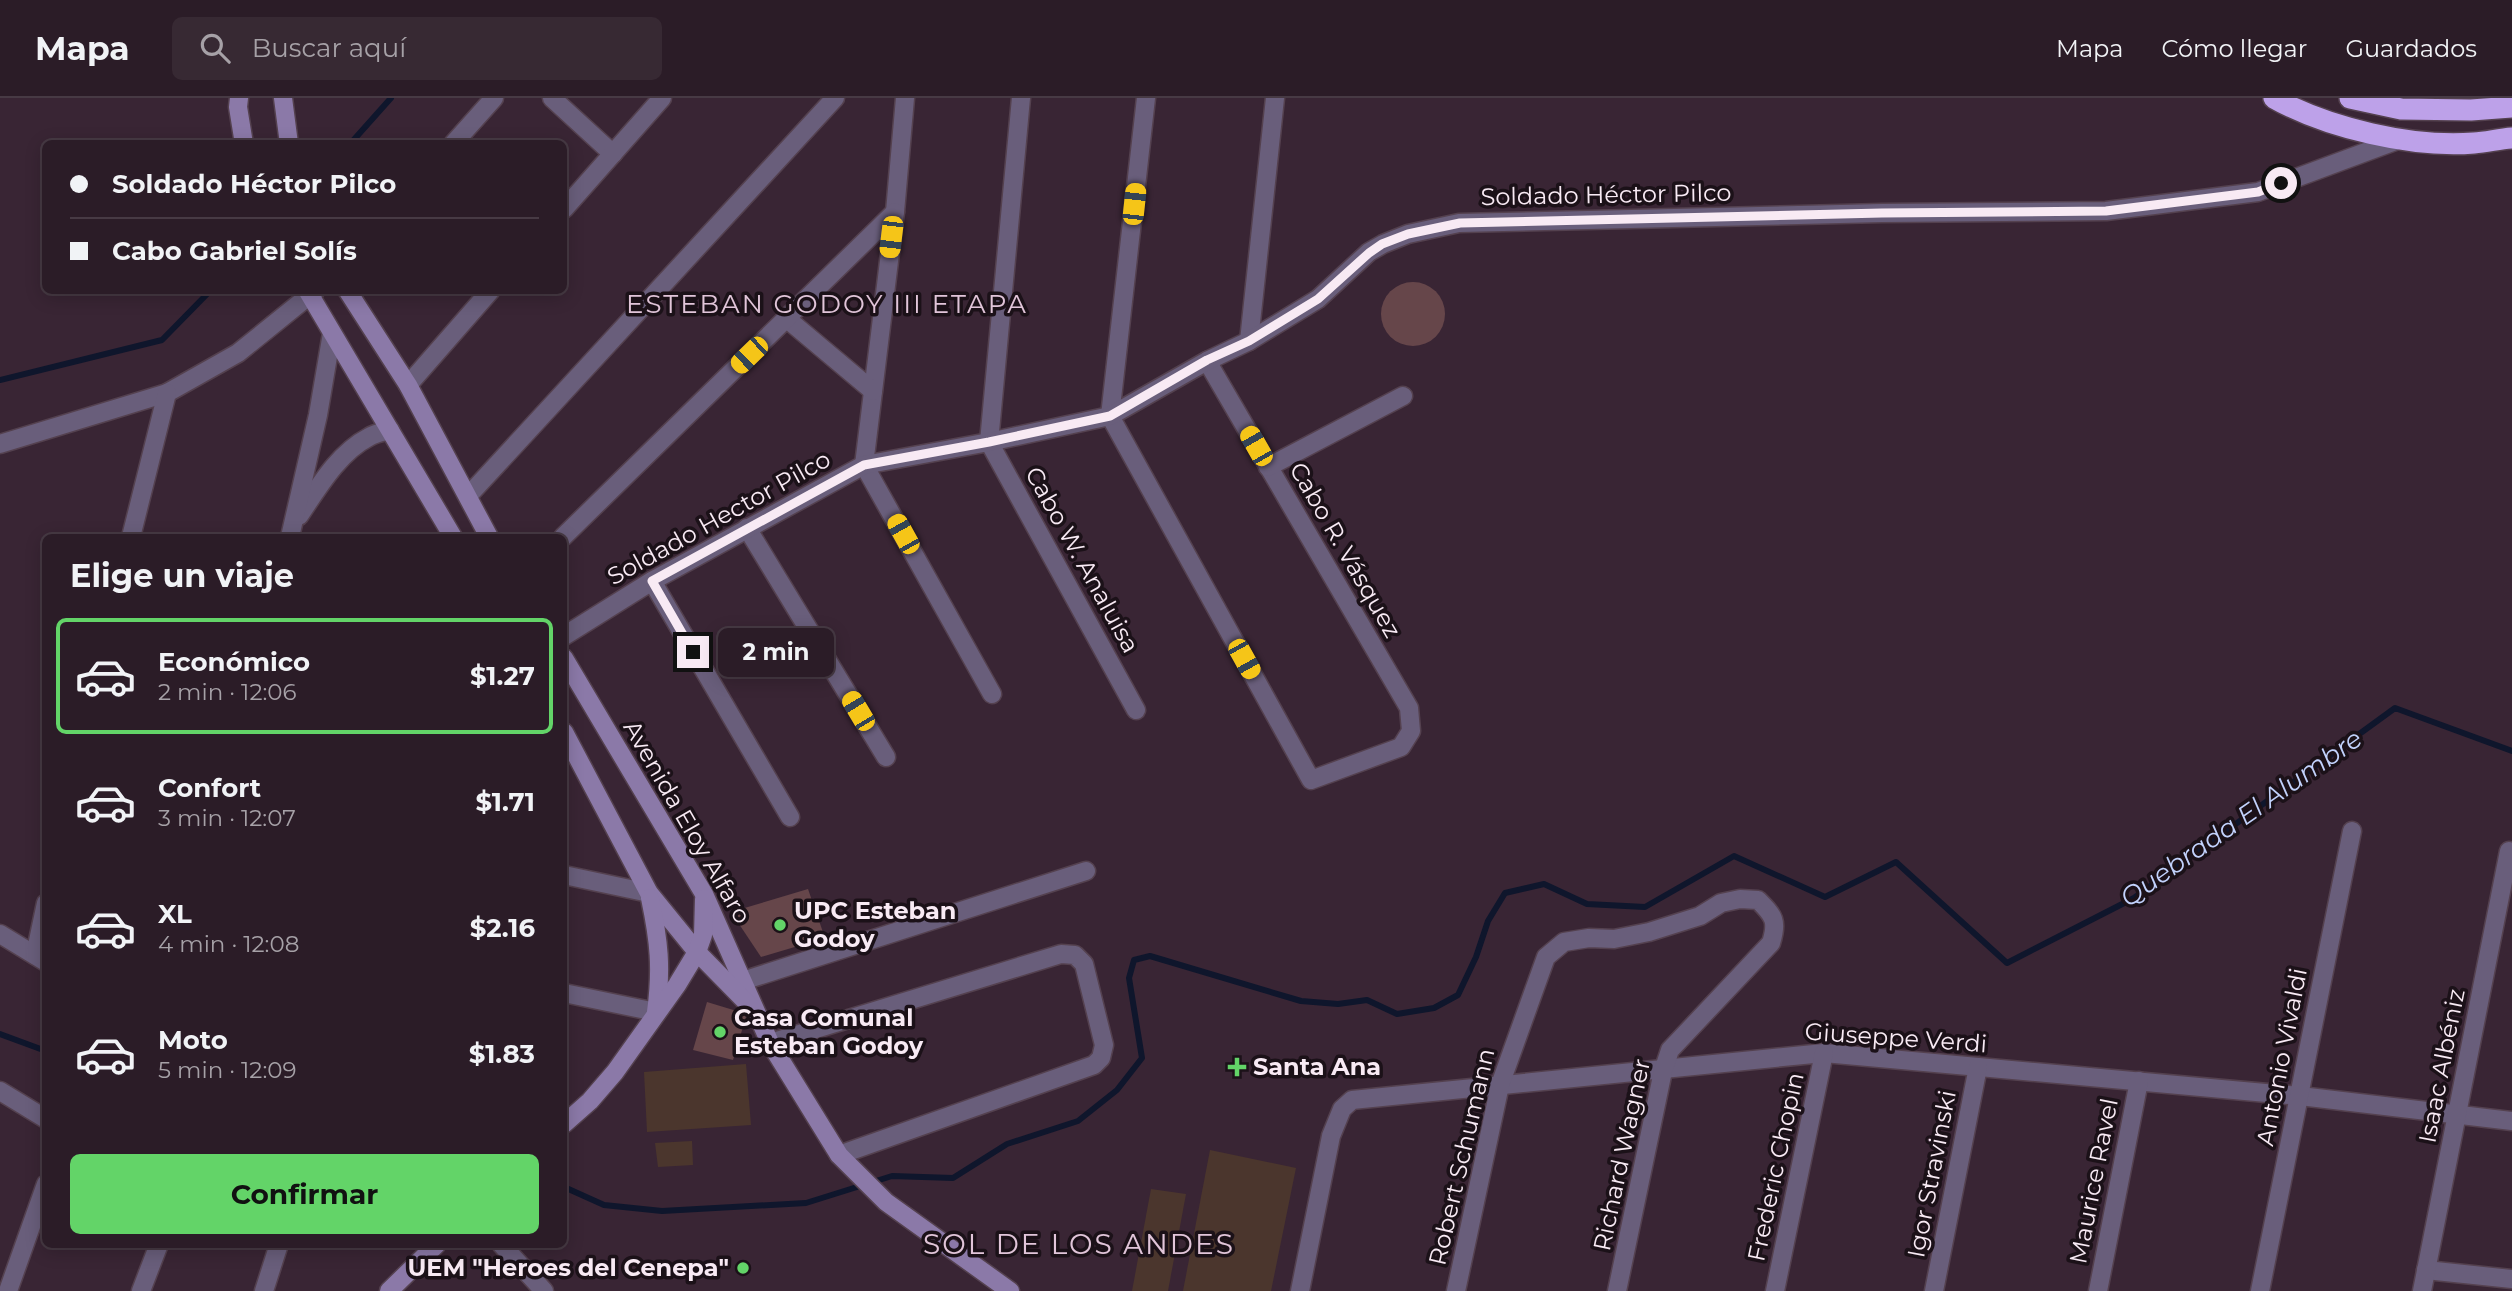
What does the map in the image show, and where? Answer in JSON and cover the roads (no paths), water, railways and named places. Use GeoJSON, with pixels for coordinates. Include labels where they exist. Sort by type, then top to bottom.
{"type":"FeatureCollection","features":[{"type":"Feature","properties":{"kind":"highway"},"geometry":{"type":"LineString","coordinates":[[2274,98],[2295,110],[2399,140],[2472,144],[2512,138]]}},
{"type":"Feature","properties":{"kind":"highway"},"geometry":{"type":"LineString","coordinates":[[2350,98],[2401,109],[2471,110],[2512,107]]}},
{"type":"Feature","properties":{"kind":"street"},"geometry":{"type":"LineString","coordinates":[[239,98],[243,140]]}},
{"type":"Feature","properties":{"kind":"street"},"geometry":{"type":"LineString","coordinates":[[283,98],[288,140]]}},
{"type":"Feature","properties":{"kind":"street"},"geometry":{"type":"LineString","coordinates":[[457,140],[494,98]]}},
{"type":"Feature","properties":{"kind":"street"},"geometry":{"type":"LineString","coordinates":[[552,98],[613,154]]}},
{"type":"Feature","properties":{"kind":"street"},"geometry":{"type":"LineString","coordinates":[[567,206],[662,98]]}},
{"type":"Feature","properties":{"kind":"street"},"geometry":{"type":"LineString","coordinates":[[468,496],[835,98]]}},
{"type":"Feature","properties":{"kind":"street"},"geometry":{"type":"LineString","coordinates":[[905,98],[895,212],[864,465],[992,694]]}},
{"type":"Feature","properties":{"kind":"street"},"geometry":{"type":"LineString","coordinates":[[989,442],[1021,98]]}},
{"type":"Feature","properties":{"kind":"street"},"geometry":{"type":"LineString","coordinates":[[1110,416],[1146,98]]}},
{"type":"Feature","properties":{"kind":"street"},"geometry":{"type":"LineString","coordinates":[[1249,341],[1275,98]]}},
{"type":"Feature","properties":{"kind":"street","name":"Soldado Héctor Pilco"},"geometry":{"type":"LineString","coordinates":[[864,465],[1110,416],[1207,360],[1249,341],[1318,299],[1382,244],[1408,234],[1440,227],[1460,223],[1882,213],[2106,211],[2258,192],[2399,140]]}},
{"type":"Feature","properties":{"kind":"street"},"geometry":{"type":"LineString","coordinates":[[565,534],[895,212]]}},
{"type":"Feature","properties":{"kind":"street"},"geometry":{"type":"LineString","coordinates":[[0,444],[167,393],[238,354],[309,294]]}},
{"type":"Feature","properties":{"kind":"street"},"geometry":{"type":"LineString","coordinates":[[312,294],[332,333],[451,534]]}},
{"type":"Feature","properties":{"kind":"street"},"geometry":{"type":"LineString","coordinates":[[350,294],[408,385],[487,534]]}},
{"type":"Feature","properties":{"kind":"street"},"geometry":{"type":"LineString","coordinates":[[408,385],[488,294]]}},
{"type":"Feature","properties":{"kind":"street"},"geometry":{"type":"LineString","coordinates":[[786,318],[873,391]]}},
{"type":"Feature","properties":{"kind":"street"},"geometry":{"type":"LineString","coordinates":[[292,531],[318,415],[332,333]]}},
{"type":"Feature","properties":{"kind":"street","name":"Cabo R. Vásquez"},"geometry":{"type":"LineString","coordinates":[[1110,416],[1311,780],[1401,747],[1411,731],[1409,708],[1207,360]]}},
{"type":"Feature","properties":{"kind":"street"},"geometry":{"type":"LineString","coordinates":[[132,534],[167,393]]}},
{"type":"Feature","properties":{"kind":"street"},"geometry":{"type":"LineString","coordinates":[[1268,467],[1403,396]]}},
{"type":"Feature","properties":{"kind":"street"},"geometry":{"type":"LineString","coordinates":[[292,531],[322,483],[346,454],[369,437],[390,430]]}},
{"type":"Feature","properties":{"kind":"street","name":"Cabo W. Analuisa"},"geometry":{"type":"LineString","coordinates":[[989,442],[1136,710]]}},
{"type":"Feature","properties":{"kind":"street","name":"Soldado Hector Pilco"},"geometry":{"type":"LineString","coordinates":[[567,634],[652,581],[864,465]]}},
{"type":"Feature","properties":{"kind":"street"},"geometry":{"type":"LineString","coordinates":[[747,528],[886,757]]}},
{"type":"Feature","properties":{"kind":"street"},"geometry":{"type":"LineString","coordinates":[[652,581],[790,817]]}},
{"type":"Feature","properties":{"kind":"street","name":"Avenida Eloy Alfaro"},"geometry":{"type":"LineString","coordinates":[[567,663],[704,894],[737,982],[759,1015],[770,1043],[845,1161],[886,1202],[1010,1291]]}},
{"type":"Feature","properties":{"kind":"street","name":"Avenida Eloy Alfaro"},"geometry":{"type":"LineString","coordinates":[[567,738],[649,893],[697,952],[737,982]]}},
{"type":"Feature","properties":{"kind":"street","name":"Antonio Vivaldi"},"geometry":{"type":"LineString","coordinates":[[2260,1291],[2352,831]]}},
{"type":"Feature","properties":{"kind":"street","name":"Isaac Albéniz"},"geometry":{"type":"LineString","coordinates":[[2422,1291],[2509,851]]}},
{"type":"Feature","properties":{"kind":"street"},"geometry":{"type":"LineString","coordinates":[[737,982],[1086,871]]}},
{"type":"Feature","properties":{"kind":"street"},"geometry":{"type":"LineString","coordinates":[[567,876],[649,893],[661,965],[656,1012]]}},
{"type":"Feature","properties":{"kind":"street"},"geometry":{"type":"LineString","coordinates":[[567,1121],[590,1101],[615,1072],[677,985],[697,952],[704,934],[704,894]]}},
{"type":"Feature","properties":{"kind":"street","name":"Robert Schumann"},"geometry":{"type":"LineString","coordinates":[[1456,1291],[1500,1085],[1546,957],[1564,942],[1589,938],[1614,939],[1649,932],[1700,916],[1721,903],[1740,899],[1758,900],[1773,914],[1775,929],[1771,943]]}},
{"type":"Feature","properties":{"kind":"street"},"geometry":{"type":"LineString","coordinates":[[0,934],[40,958],[42,940]]}},
{"type":"Feature","properties":{"kind":"street","name":"Richard Wagner"},"geometry":{"type":"LineString","coordinates":[[1617,1291],[1662,1071],[1670,1050],[1771,943]]}},
{"type":"Feature","properties":{"kind":"street"},"geometry":{"type":"LineString","coordinates":[[770,1043],[1061,954],[1075,955],[1084,964],[1104,1045],[1101,1058],[1094,1065],[845,1161]]}},
{"type":"Feature","properties":{"kind":"street"},"geometry":{"type":"LineString","coordinates":[[567,994],[656,1012]]}},
{"type":"Feature","properties":{"kind":"street","name":"Giuseppe Verdi"},"geometry":{"type":"LineString","coordinates":[[1300,1291],[1331,1136],[1342,1109],[1352,1100],[1825,1053],[2300,1096],[2512,1121]]}},
{"type":"Feature","properties":{"kind":"street","name":"Frederic Chopin"},"geometry":{"type":"LineString","coordinates":[[1774,1291],[1825,1053]]}},
{"type":"Feature","properties":{"kind":"street","name":"Igor Stravinski"},"geometry":{"type":"LineString","coordinates":[[1934,1291],[1978,1067]]}},
{"type":"Feature","properties":{"kind":"street","name":"Maurice Ravel"},"geometry":{"type":"LineString","coordinates":[[2098,1291],[2139,1081]]}},
{"type":"Feature","properties":{"kind":"street"},"geometry":{"type":"LineString","coordinates":[[0,1091],[42,1117]]}},
{"type":"Feature","properties":{"kind":"street"},"geometry":{"type":"LineString","coordinates":[[8,1291],[42,1195]]}},
{"type":"Feature","properties":{"kind":"street"},"geometry":{"type":"LineString","coordinates":[[141,1291],[157,1248]]}},
{"type":"Feature","properties":{"kind":"street"},"geometry":{"type":"LineString","coordinates":[[264,1291],[278,1248]]}},
{"type":"Feature","properties":{"kind":"street"},"geometry":{"type":"LineString","coordinates":[[389,1291],[433,1248]]}},
{"type":"Feature","properties":{"kind":"street"},"geometry":{"type":"LineString","coordinates":[[505,1248],[544,1291]]}},
{"type":"Feature","properties":{"kind":"street"},"geometry":{"type":"LineString","coordinates":[[2426,1270],[2512,1279]]}},
{"type":"Feature","properties":{"kind":"waterway"},"geometry":{"type":"LineString","coordinates":[[354,140],[391,98]]}},
{"type":"Feature","properties":{"kind":"waterway"},"geometry":{"type":"LineString","coordinates":[[0,380],[162,340],[207,294]]}},
{"type":"Feature","properties":{"kind":"waterway","name":"Quebrada El Alumbre"},"geometry":{"type":"LineString","coordinates":[[567,1188],[604,1205],[662,1211],[806,1203],[892,1176],[953,1178],[1007,1144],[1078,1121],[1117,1090],[1142,1058],[1129,978],[1134,960],[1150,956],[1301,1001],[1338,1004],[1367,1000],[1397,1014],[1434,1008],[1458,995],[1476,957],[1488,921],[1505,893],[1544,884],[1587,904],[1645,907],[1734,856],[1825,897],[1896,862],[2007,963],[2134,898],[2395,708],[2512,751]]}},
{"type":"Feature","properties":{"kind":"waterway"},"geometry":{"type":"LineString","coordinates":[[0,1034],[42,1050]]}},
{"type":"Feature","properties":{"kind":"place","name":"UPC Esteban Godoy"},"geometry":{"type":"Point","coordinates":[780,925]}},
{"type":"Feature","properties":{"kind":"place","name":"Casa Comunal Esteban Godoy"},"geometry":{"type":"Point","coordinates":[720,1032]}},
{"type":"Feature","properties":{"kind":"place","name":"Santa Ana"},"geometry":{"type":"Point","coordinates":[1237,1067]}},
{"type":"Feature","properties":{"kind":"place","name":"UEM \"Heroes del Cenepa\""},"geometry":{"type":"Point","coordinates":[743,1268]}},
{"type":"Feature","properties":{"kind":"district","name":"ESTEBAN GODOY III ETAPA"},"geometry":{"type":"Point","coordinates":[827,304]}},
{"type":"Feature","properties":{"kind":"district","name":"SOL DE LOS ANDES"},"geometry":{"type":"Point","coordinates":[1079,1244]}}]}
